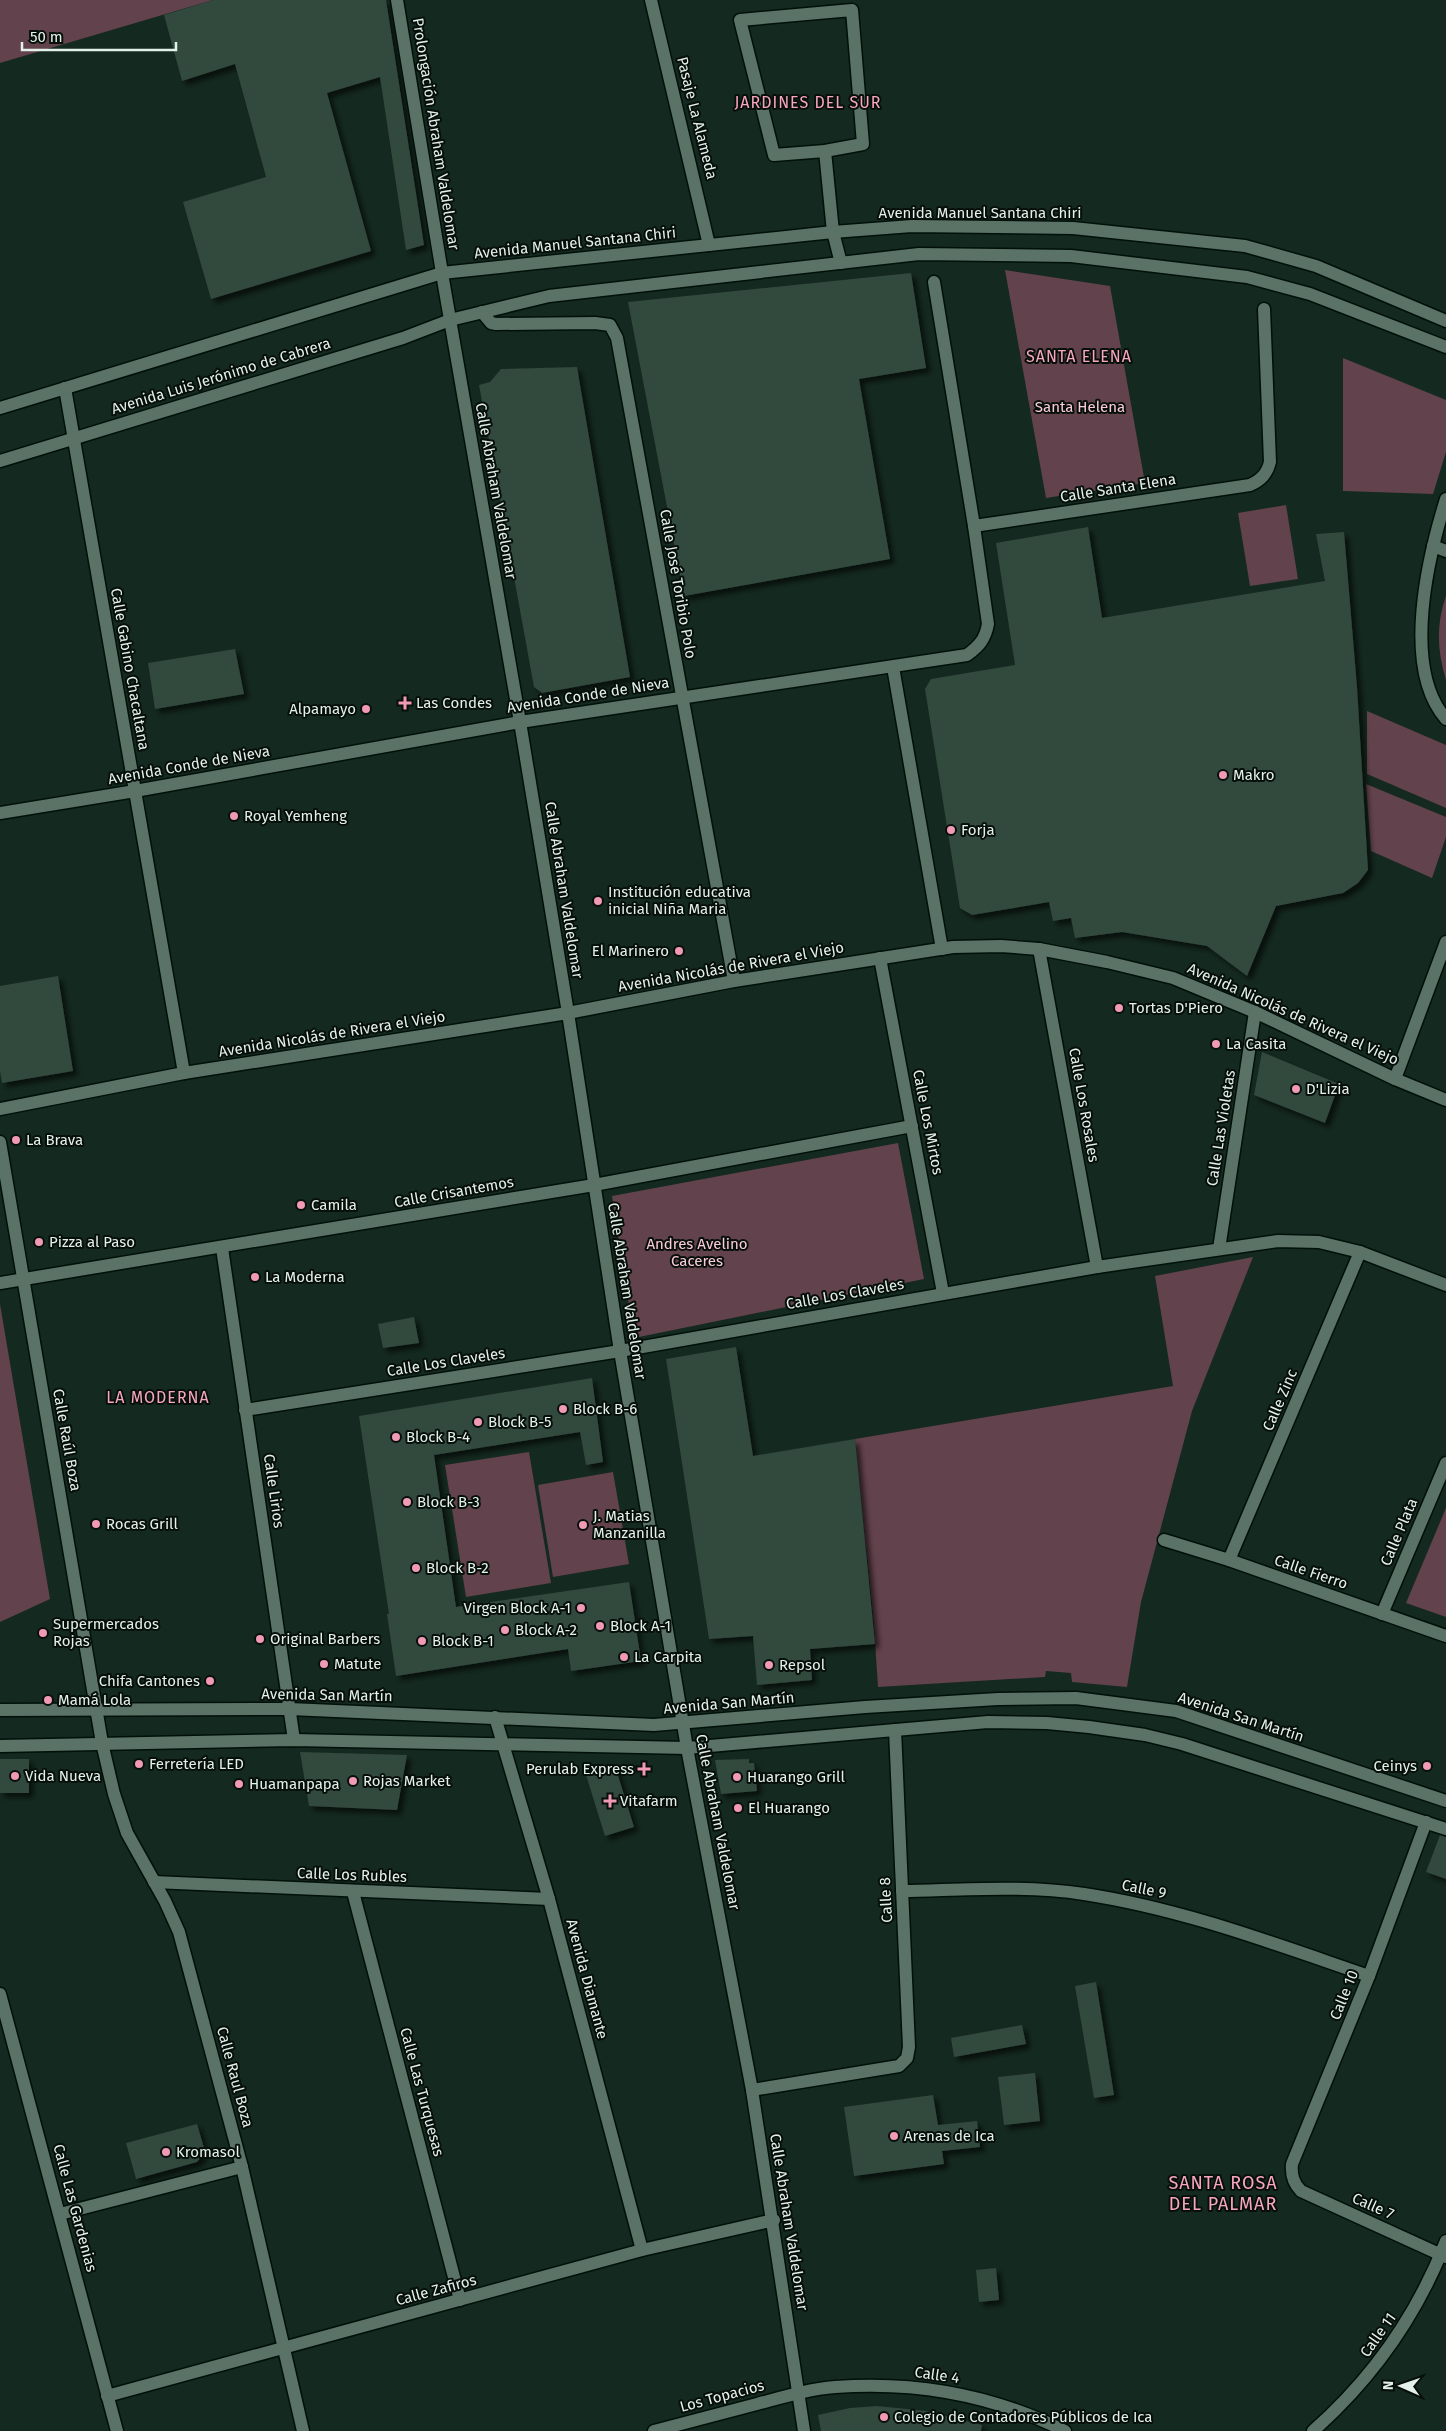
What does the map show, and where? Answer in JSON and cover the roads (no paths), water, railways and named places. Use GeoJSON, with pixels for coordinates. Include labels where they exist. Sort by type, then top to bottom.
{"type":"FeatureCollection","features":[{"type":"Feature","properties":{"kind":"street","name":"Prolongación Abraham Valdelomar"},"geometry":{"type":"LineString","coordinates":[[397,0],[442,273]]}},
{"type":"Feature","properties":{"kind":"street","name":"Pasaje La Alameda"},"geometry":{"type":"LineString","coordinates":[[653,1],[710,245]]}},
{"type":"Feature","properties":{"kind":"street"},"geometry":{"type":"LineString","coordinates":[[852,10],[863,144],[825,151],[774,155],[740,20],[852,10]]}},
{"type":"Feature","properties":{"kind":"street"},"geometry":{"type":"LineString","coordinates":[[825,151],[834,232],[840,263]]}},
{"type":"Feature","properties":{"kind":"street","name":"Avenida Manuel Santana Chiri"},"geometry":{"type":"LineString","coordinates":[[442,273],[834,232],[912,226],[1073,228],[1244,246],[1316,266],[1446,321]]}},
{"type":"Feature","properties":{"kind":"street"},"geometry":{"type":"LineString","coordinates":[[450,320],[549,296],[919,254],[1071,256],[1247,277],[1310,294],[1446,347]]}},
{"type":"Feature","properties":{"kind":"street","name":"Calle Abraham Valdelomar"},"geometry":{"type":"LineString","coordinates":[[442,273],[520,722],[568,1013],[620,1350],[687,1748],[752,2090],[774,2220],[804,2431]]}},
{"type":"Feature","properties":{"kind":"street"},"geometry":{"type":"LineString","coordinates":[[0,408],[442,273]]}},
{"type":"Feature","properties":{"kind":"street"},"geometry":{"type":"LineString","coordinates":[[934,282],[974,526]]}},
{"type":"Feature","properties":{"kind":"street","name":"Calle Santa Elena"},"geometry":{"type":"LineString","coordinates":[[974,526],[1250,485],[1264,477],[1270,462],[1264,309]]}},
{"type":"Feature","properties":{"kind":"street","name":"Calle José Toribio Polo"},"geometry":{"type":"LineString","coordinates":[[482,312],[496,324],[610,325],[617,338],[734,981]]}},
{"type":"Feature","properties":{"kind":"street","name":"Avenida Luis Jerónimo de Cabrera"},"geometry":{"type":"LineString","coordinates":[[0,461],[403,338],[450,320]]}},
{"type":"Feature","properties":{"kind":"street","name":"Calle Gabino Chacaltana"},"geometry":{"type":"LineString","coordinates":[[65,388],[184,1073]]}},
{"type":"Feature","properties":{"kind":"street"},"geometry":{"type":"LineString","coordinates":[[1446,499],[1433,546],[1425,592],[1422,656],[1425,676],[1432,695],[1446,719]]}},
{"type":"Feature","properties":{"kind":"street","name":"Avenida Conde de Nieva"},"geometry":{"type":"LineString","coordinates":[[0,813],[135,792],[520,722],[958,658],[974,650],[984,640],[988,624],[974,526]]}},
{"type":"Feature","properties":{"kind":"street"},"geometry":{"type":"LineString","coordinates":[[1433,546],[1446,552]]}},
{"type":"Feature","properties":{"kind":"street"},"geometry":{"type":"LineString","coordinates":[[893,667],[942,948]]}},
{"type":"Feature","properties":{"kind":"street"},"geometry":{"type":"LineString","coordinates":[[1395,1079],[1446,942]]}},
{"type":"Feature","properties":{"kind":"street","name":"Avenida Nicolás de Rivera el Viejo"},"geometry":{"type":"LineString","coordinates":[[0,1109],[184,1073],[568,1013],[734,981],[942,948],[1001,946],[1039,949],[1107,962],[1174,978],[1255,1012],[1395,1079],[1446,1100]]}},
{"type":"Feature","properties":{"kind":"street","name":"Calle Los Rosales"},"geometry":{"type":"LineString","coordinates":[[1039,949],[1098,1267]]}},
{"type":"Feature","properties":{"kind":"street","name":"Calle Los Mirtos"},"geometry":{"type":"LineString","coordinates":[[880,958],[944,1293]]}},
{"type":"Feature","properties":{"kind":"street","name":"Calle Las Violetas"},"geometry":{"type":"LineString","coordinates":[[1219,1248],[1255,1012]]}},
{"type":"Feature","properties":{"kind":"street","name":"Calle Crisantemos"},"geometry":{"type":"LineString","coordinates":[[0,1283],[222,1248],[594,1185],[912,1126]]}},
{"type":"Feature","properties":{"kind":"street","name":"Calle Raúl Boza"},"geometry":{"type":"LineString","coordinates":[[0,1142],[102,1743]]}},
{"type":"Feature","properties":{"kind":"street","name":"Calle Los Claveles"},"geometry":{"type":"LineString","coordinates":[[245,1410],[620,1350],[1098,1267],[1219,1248],[1278,1241],[1319,1242],[1360,1252],[1446,1285]]}},
{"type":"Feature","properties":{"kind":"street","name":"Calle Lirios"},"geometry":{"type":"LineString","coordinates":[[222,1248],[294,1740]]}},
{"type":"Feature","properties":{"kind":"street","name":"Calle Zinc"},"geometry":{"type":"LineString","coordinates":[[1229,1560],[1360,1252]]}},
{"type":"Feature","properties":{"kind":"street","name":"Calle Plata"},"geometry":{"type":"LineString","coordinates":[[1382,1614],[1446,1463]]}},
{"type":"Feature","properties":{"kind":"street","name":"Calle Fierro"},"geometry":{"type":"LineString","coordinates":[[1164,1540],[1229,1560],[1446,1636]]}},
{"type":"Feature","properties":{"kind":"street","name":"Avenida San Martín"},"geometry":{"type":"LineString","coordinates":[[0,1710],[290,1709],[654,1725],[684,1724],[865,1707],[998,1699],[1085,1698],[1176,1711],[1446,1801]]}},
{"type":"Feature","properties":{"kind":"street","name":"Avenida Diamante"},"geometry":{"type":"LineString","coordinates":[[495,1717],[549,1899],[642,2250]]}},
{"type":"Feature","properties":{"kind":"street"},"geometry":{"type":"LineString","coordinates":[[0,1746],[294,1740],[687,1748],[988,1722],[1047,1723],[1145,1735],[1182,1744],[1446,1829]]}},
{"type":"Feature","properties":{"kind":"street","name":"Calle 8"},"geometry":{"type":"LineString","coordinates":[[752,2090],[900,2066],[907,2058],[909,2047],[895,1730]]}},
{"type":"Feature","properties":{"kind":"street","name":"Calle Raul Boza"},"geometry":{"type":"LineString","coordinates":[[102,1743],[114,1794],[127,1834],[179,1932],[242,2167],[303,2431]]}},
{"type":"Feature","properties":{"kind":"street","name":"Calle 10"},"geometry":{"type":"LineString","coordinates":[[1292,2179],[1292,2164],[1370,1976],[1426,1822]]}},
{"type":"Feature","properties":{"kind":"street","name":"Calle Los Rubles"},"geometry":{"type":"LineString","coordinates":[[154,1882],[549,1899]]}},
{"type":"Feature","properties":{"kind":"street","name":"Calle 9"},"geometry":{"type":"LineString","coordinates":[[902,1891],[1032,1890],[1082,1894],[1144,1904],[1208,1921],[1370,1976]]}},
{"type":"Feature","properties":{"kind":"street","name":"Calle Las Turquesas"},"geometry":{"type":"LineString","coordinates":[[353,1892],[460,2300]]}},
{"type":"Feature","properties":{"kind":"street","name":"Calle Las Gardenias"},"geometry":{"type":"LineString","coordinates":[[0,1994],[60,2214],[116,2431]]}},
{"type":"Feature","properties":{"kind":"street"},"geometry":{"type":"LineString","coordinates":[[60,2214],[242,2167]]}},
{"type":"Feature","properties":{"kind":"street","name":"Calle 7"},"geometry":{"type":"LineString","coordinates":[[1292,2179],[1301,2191],[1308,2195],[1443,2255]]}},
{"type":"Feature","properties":{"kind":"street","name":"Calle Zafiros"},"geometry":{"type":"LineString","coordinates":[[107,2396],[642,2250],[774,2220]]}},
{"type":"Feature","properties":{"kind":"street","name":"Calle 11"},"geometry":{"type":"LineString","coordinates":[[1313,2431],[1339,2408],[1373,2370],[1408,2320],[1443,2255],[1446,2241]]}},
{"type":"Feature","properties":{"kind":"street","name":"Calle 4"},"geometry":{"type":"LineString","coordinates":[[798,2393],[835,2387],[910,2386],[946,2391],[1010,2408],[1065,2431]]}},
{"type":"Feature","properties":{"kind":"street","name":"Los Topacios"},"geometry":{"type":"LineString","coordinates":[[654,2431],[798,2393]]}},
{"type":"Feature","properties":{"kind":"place","name":"Las Condes"},"geometry":{"type":"Point","coordinates":[405,703]}},
{"type":"Feature","properties":{"kind":"place","name":"Alpamayo"},"geometry":{"type":"Point","coordinates":[366,709]}},
{"type":"Feature","properties":{"kind":"place","name":"Makro"},"geometry":{"type":"Point","coordinates":[1223,775]}},
{"type":"Feature","properties":{"kind":"place","name":"Royal Yemheng"},"geometry":{"type":"Point","coordinates":[234,816]}},
{"type":"Feature","properties":{"kind":"place","name":"Forja"},"geometry":{"type":"Point","coordinates":[951,830]}},
{"type":"Feature","properties":{"kind":"place","name":"Institución educativa inicial Niña Maria"},"geometry":{"type":"Point","coordinates":[598,901]}},
{"type":"Feature","properties":{"kind":"place","name":"El Marinero"},"geometry":{"type":"Point","coordinates":[679,951]}},
{"type":"Feature","properties":{"kind":"place","name":"Tortas D'Piero"},"geometry":{"type":"Point","coordinates":[1119,1008]}},
{"type":"Feature","properties":{"kind":"place","name":"La Casita"},"geometry":{"type":"Point","coordinates":[1216,1044]}},
{"type":"Feature","properties":{"kind":"place","name":"D'Lizia"},"geometry":{"type":"Point","coordinates":[1296,1089]}},
{"type":"Feature","properties":{"kind":"place","name":"La Brava"},"geometry":{"type":"Point","coordinates":[16,1140]}},
{"type":"Feature","properties":{"kind":"place","name":"Camila"},"geometry":{"type":"Point","coordinates":[301,1205]}},
{"type":"Feature","properties":{"kind":"place","name":"Pizza al Paso"},"geometry":{"type":"Point","coordinates":[39,1242]}},
{"type":"Feature","properties":{"kind":"place","name":"La Moderna"},"geometry":{"type":"Point","coordinates":[255,1277]}},
{"type":"Feature","properties":{"kind":"place","name":"Block B-6"},"geometry":{"type":"Point","coordinates":[563,1409]}},
{"type":"Feature","properties":{"kind":"place","name":"Block B-5"},"geometry":{"type":"Point","coordinates":[478,1422]}},
{"type":"Feature","properties":{"kind":"place","name":"Block B-4"},"geometry":{"type":"Point","coordinates":[396,1437]}},
{"type":"Feature","properties":{"kind":"place","name":"Block B-3"},"geometry":{"type":"Point","coordinates":[407,1502]}},
{"type":"Feature","properties":{"kind":"place","name":"Rocas Grill"},"geometry":{"type":"Point","coordinates":[96,1524]}},
{"type":"Feature","properties":{"kind":"place","name":"J. Matias Manzanilla"},"geometry":{"type":"Point","coordinates":[583,1525]}},
{"type":"Feature","properties":{"kind":"place","name":"Block B-2"},"geometry":{"type":"Point","coordinates":[416,1568]}},
{"type":"Feature","properties":{"kind":"place","name":"Virgen Block A-1"},"geometry":{"type":"Point","coordinates":[581,1608]}},
{"type":"Feature","properties":{"kind":"place","name":"Block A-1"},"geometry":{"type":"Point","coordinates":[600,1626]}},
{"type":"Feature","properties":{"kind":"place","name":"Block A-2"},"geometry":{"type":"Point","coordinates":[505,1630]}},
{"type":"Feature","properties":{"kind":"place","name":"Supermercados Rojas"},"geometry":{"type":"Point","coordinates":[43,1633]}},
{"type":"Feature","properties":{"kind":"place","name":"Original Barbers"},"geometry":{"type":"Point","coordinates":[260,1639]}},
{"type":"Feature","properties":{"kind":"place","name":"Block B-1"},"geometry":{"type":"Point","coordinates":[422,1641]}},
{"type":"Feature","properties":{"kind":"place","name":"La Carpita"},"geometry":{"type":"Point","coordinates":[624,1657]}},
{"type":"Feature","properties":{"kind":"place","name":"Matute"},"geometry":{"type":"Point","coordinates":[324,1664]}},
{"type":"Feature","properties":{"kind":"place","name":"Repsol"},"geometry":{"type":"Point","coordinates":[769,1665]}},
{"type":"Feature","properties":{"kind":"place","name":"Chifa Cantones"},"geometry":{"type":"Point","coordinates":[210,1681]}},
{"type":"Feature","properties":{"kind":"place","name":"Mamá Lola"},"geometry":{"type":"Point","coordinates":[48,1700]}},
{"type":"Feature","properties":{"kind":"place","name":"Ferretería LED"},"geometry":{"type":"Point","coordinates":[139,1764]}},
{"type":"Feature","properties":{"kind":"place","name":"Ceinys"},"geometry":{"type":"Point","coordinates":[1427,1766]}},
{"type":"Feature","properties":{"kind":"place","name":"Perulab Express"},"geometry":{"type":"Point","coordinates":[644,1769]}},
{"type":"Feature","properties":{"kind":"place","name":"Vida Nueva"},"geometry":{"type":"Point","coordinates":[15,1776]}},
{"type":"Feature","properties":{"kind":"place","name":"Huarango Grill"},"geometry":{"type":"Point","coordinates":[737,1777]}},
{"type":"Feature","properties":{"kind":"place","name":"Rojas Market"},"geometry":{"type":"Point","coordinates":[353,1781]}},
{"type":"Feature","properties":{"kind":"place","name":"Huamanpapa"},"geometry":{"type":"Point","coordinates":[239,1784]}},
{"type":"Feature","properties":{"kind":"place","name":"Vitafarm"},"geometry":{"type":"Point","coordinates":[610,1801]}},
{"type":"Feature","properties":{"kind":"place","name":"El Huarango"},"geometry":{"type":"Point","coordinates":[738,1808]}},
{"type":"Feature","properties":{"kind":"place","name":"Arenas de Ica"},"geometry":{"type":"Point","coordinates":[894,2136]}},
{"type":"Feature","properties":{"kind":"place","name":"Kromasol"},"geometry":{"type":"Point","coordinates":[166,2152]}},
{"type":"Feature","properties":{"kind":"place","name":"Colegio de Contadores Públicos de Ica"},"geometry":{"type":"Point","coordinates":[884,2417]}},
{"type":"Feature","properties":{"kind":"district","name":"JARDINES DEL SUR"},"geometry":{"type":"Point","coordinates":[808,102]}},
{"type":"Feature","properties":{"kind":"district","name":"SANTA ELENA"},"geometry":{"type":"Point","coordinates":[1079,356]}},
{"type":"Feature","properties":{"kind":"district","name":"LA MODERNA"},"geometry":{"type":"Point","coordinates":[158,1397]}},
{"type":"Feature","properties":{"kind":"district","name":"SANTA ROSA DEL PALMAR"},"geometry":{"type":"Point","coordinates":[1223,2193]}},
{"type":"Feature","properties":{"kind":"park label","name":"Santa Helena"},"geometry":{"type":"Point","coordinates":[1080,407]}},
{"type":"Feature","properties":{"kind":"park label","name":"Andres Avelino Caceres"},"geometry":{"type":"Point","coordinates":[697,1252]}}]}
